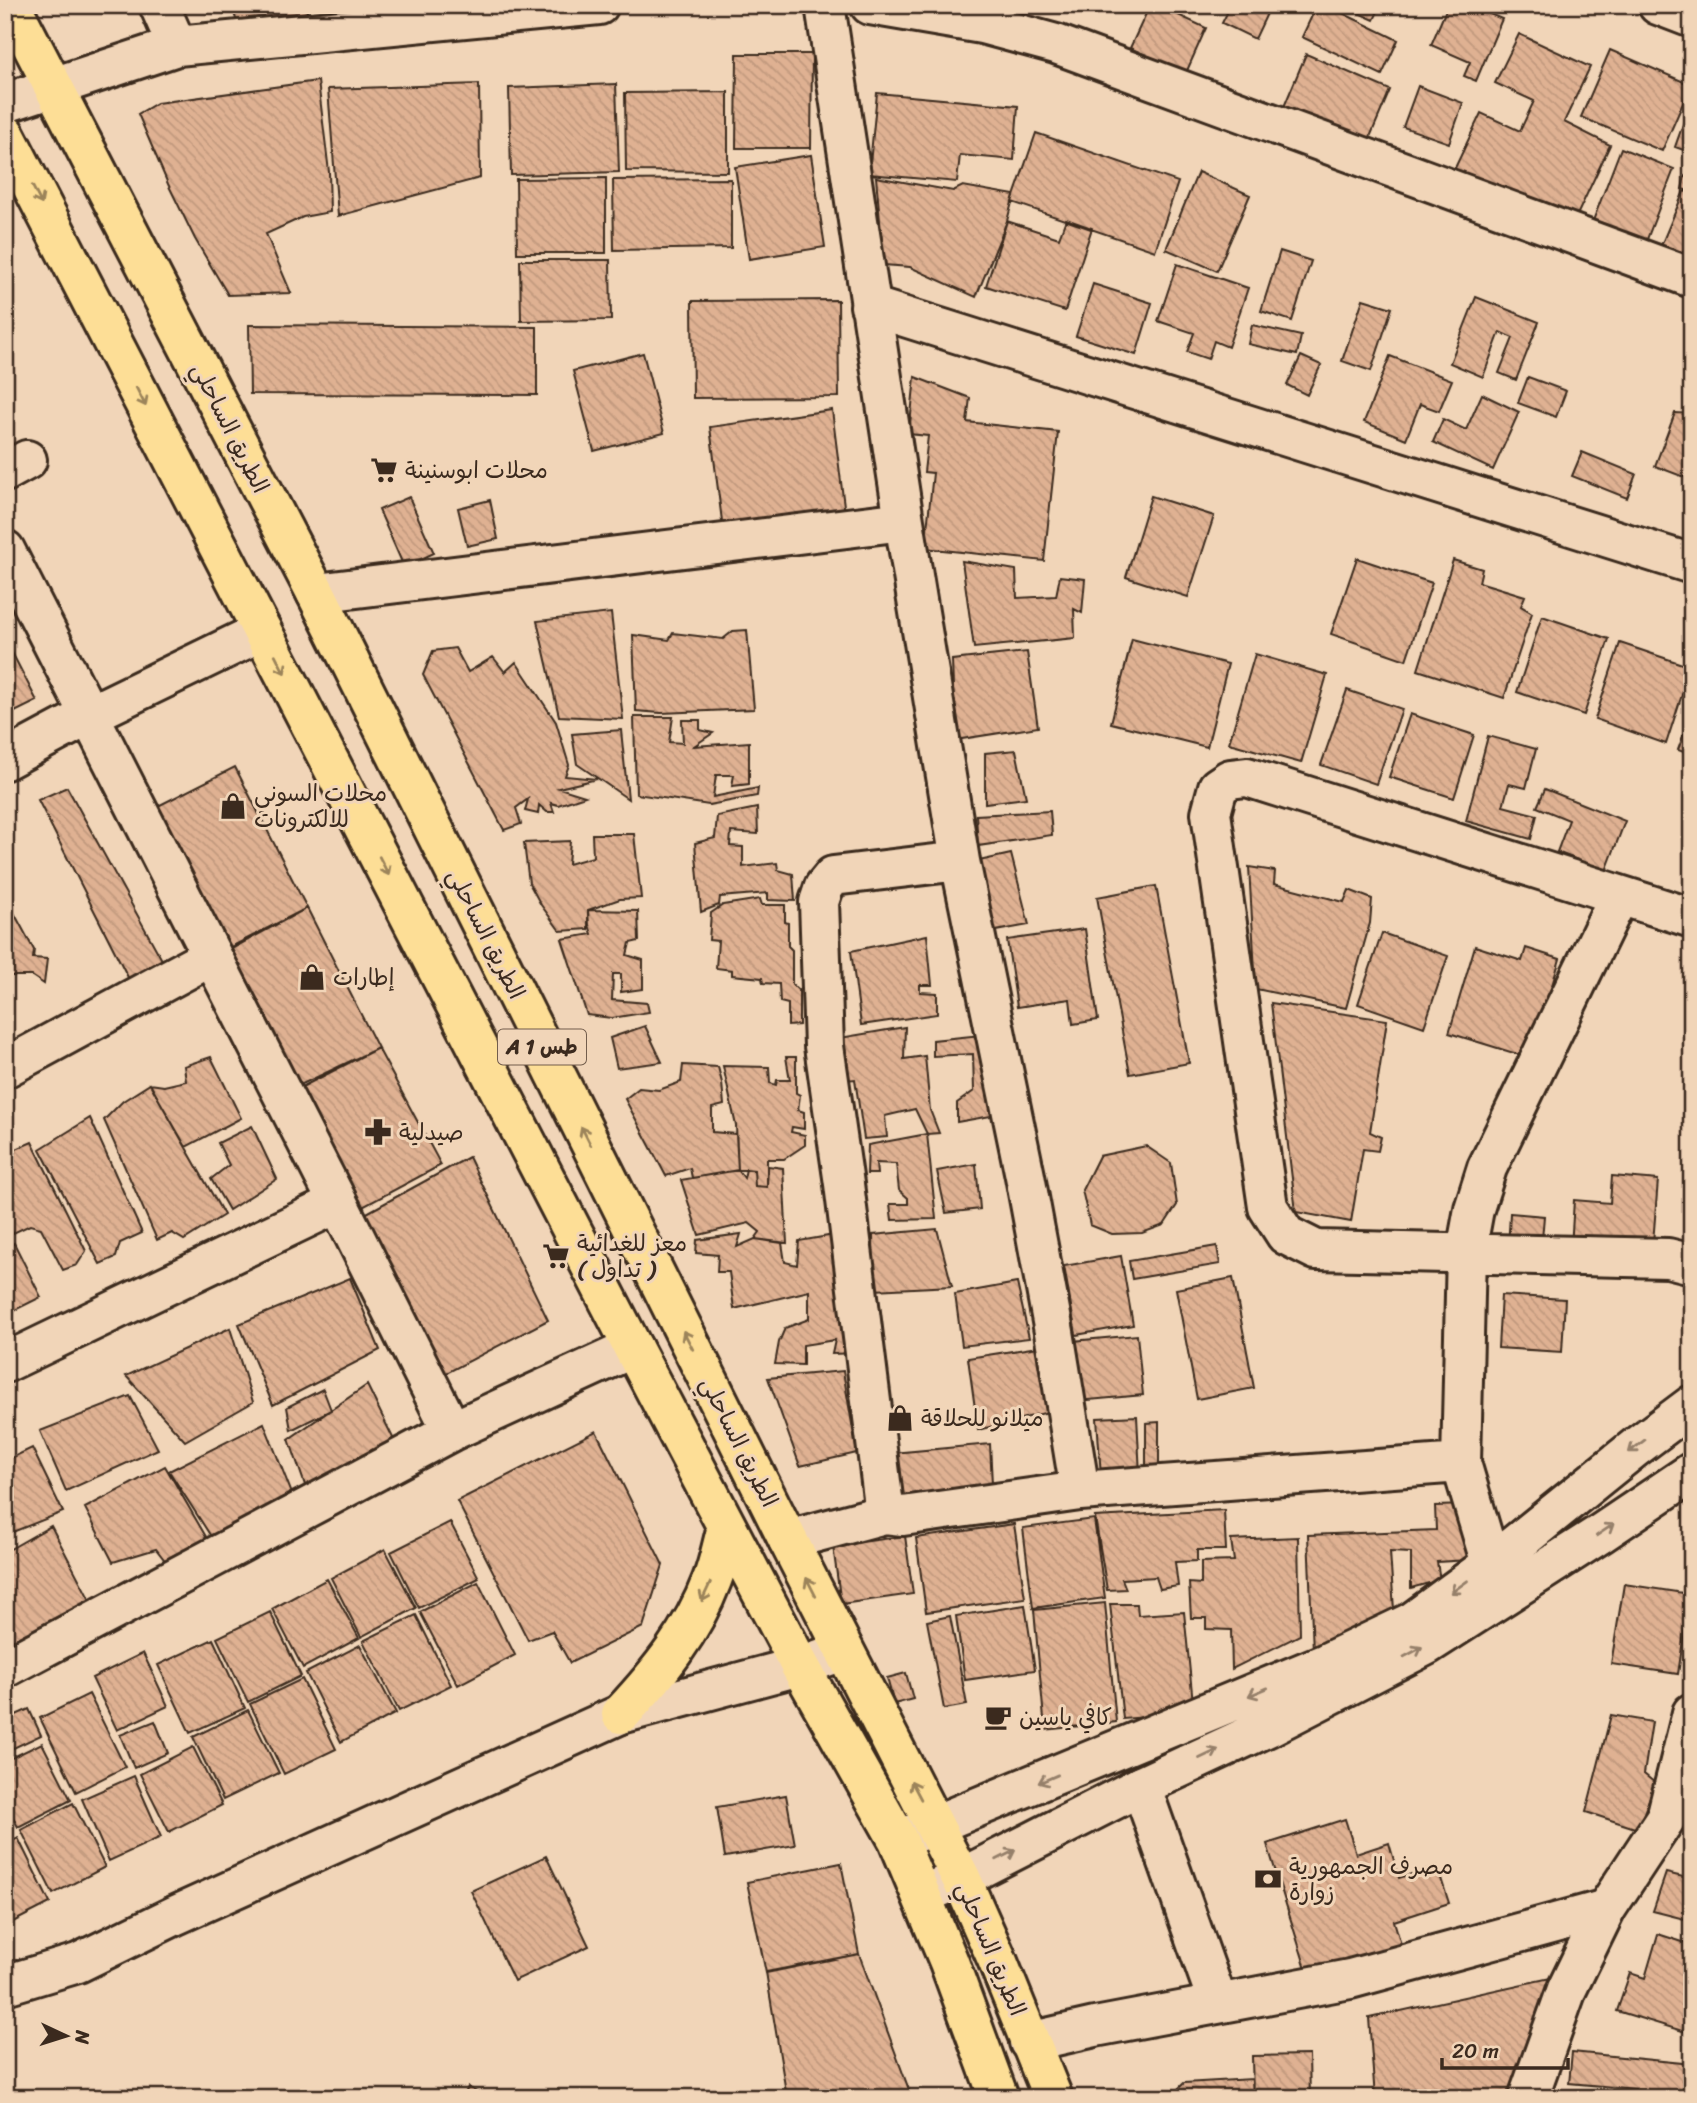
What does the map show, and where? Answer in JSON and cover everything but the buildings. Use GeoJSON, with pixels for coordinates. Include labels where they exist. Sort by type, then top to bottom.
{"type":"FeatureCollection","features":[{"type":"Feature","properties":{"kind":"highway","name":"الطريق الساحلي"},"geometry":{"type":"LineString","coordinates":[[11,5],[316,593],[844,1651],[961,1878],[1053,2098]]}},
{"type":"Feature","properties":{"kind":"highway","name":"الطريق الساحلي"},"geometry":{"type":"LineString","coordinates":[[5,134],[633,1348],[800,1666],[898,1840],[922,1895],[999,2098]]}},
{"type":"Feature","properties":{"kind":"highway"},"geometry":{"type":"LineString","coordinates":[[621,1714],[657,1675],[690,1627],[713,1579],[727,1527]]}},
{"type":"Feature","properties":{"kind":"street"},"geometry":{"type":"LineString","coordinates":[[159,5],[177,46]]}},
{"type":"Feature","properties":{"kind":"street"},"geometry":{"type":"LineString","coordinates":[[5,103],[177,46],[599,5]]}},
{"type":"Feature","properties":{"kind":"street"},"geometry":{"type":"LineString","coordinates":[[825,5],[870,306],[960,861],[1025,1176],[1080,1491]]}},
{"type":"Feature","properties":{"kind":"street"},"geometry":{"type":"LineString","coordinates":[[870,5],[982,24],[1056,44],[1692,278]]}},
{"type":"Feature","properties":{"kind":"street"},"geometry":{"type":"LineString","coordinates":[[1658,5],[1692,18]]}},
{"type":"Feature","properties":{"kind":"street"},"geometry":{"type":"LineString","coordinates":[[870,306],[1692,564]]}},
{"type":"Feature","properties":{"kind":"street"},"geometry":{"type":"LineString","coordinates":[[316,593],[904,521]]}},
{"type":"Feature","properties":{"kind":"street"},"geometry":{"type":"LineString","coordinates":[[5,550],[452,1431]]}},
{"type":"Feature","properties":{"kind":"street"},"geometry":{"type":"LineString","coordinates":[[5,760],[89,715],[262,631]]}},
{"type":"Feature","properties":{"kind":"street"},"geometry":{"type":"LineString","coordinates":[[1692,918],[1247,777],[1230,779],[1218,787],[1211,813],[1268,1207],[1286,1235],[1316,1250],[1668,1258],[1692,1264]]}},
{"type":"Feature","properties":{"kind":"street"},"geometry":{"type":"LineString","coordinates":[[885,1514],[824,1046],[819,902],[824,887],[833,876],[960,861]]}},
{"type":"Feature","properties":{"kind":"street"},"geometry":{"type":"LineString","coordinates":[[1491,1564],[1461,1463],[1466,1252],[1474,1209],[1487,1168],[1619,896]]}},
{"type":"Feature","properties":{"kind":"street"},"geometry":{"type":"LineString","coordinates":[[5,1068],[212,956]]}},
{"type":"Feature","properties":{"kind":"street"},"geometry":{"type":"LineString","coordinates":[[5,1363],[338,1203]]}},
{"type":"Feature","properties":{"kind":"street"},"geometry":{"type":"LineString","coordinates":[[5,1668],[452,1431],[633,1348]]}},
{"type":"Feature","properties":{"kind":"street"},"geometry":{"type":"LineString","coordinates":[[898,1840],[1326,1664],[1412,1622],[1491,1564],[1692,1405]]}},
{"type":"Feature","properties":{"kind":"street"},"geometry":{"type":"LineString","coordinates":[[788,1539],[885,1514],[903,1516],[1080,1491],[1461,1463]]}},
{"type":"Feature","properties":{"kind":"street"},"geometry":{"type":"LineString","coordinates":[[922,1895],[961,1878],[1141,1786],[1268,1727],[1427,1645],[1692,1472]]}},
{"type":"Feature","properties":{"kind":"street"},"geometry":{"type":"LineString","coordinates":[[5,1985],[78,1963],[174,1916],[621,1714],[800,1666],[844,1651]]}},
{"type":"Feature","properties":{"kind":"street"},"geometry":{"type":"LineString","coordinates":[[1528,2098],[1567,1989],[1606,1909],[1679,1821],[1692,1713]]}},
{"type":"Feature","properties":{"kind":"street"},"geometry":{"type":"LineString","coordinates":[[1141,1786],[1218,2003]]}},
{"type":"Feature","properties":{"kind":"street"},"geometry":{"type":"LineString","coordinates":[[1029,2042],[1350,1979],[1606,1909]]}},
{"type":"Feature","properties":{"kind":"street"},"geometry":{"type":"LineString","coordinates":[[5,1956],[174,1916]]}},
{"type":"Feature","properties":{"kind":"place","name":"محلات ابوسنينة"},"geometry":{"type":"Point","coordinates":[384,470]}},
{"type":"Feature","properties":{"kind":"place","name":"محلات السوني للالكترونات"},"geometry":{"type":"Point","coordinates":[233,806]}},
{"type":"Feature","properties":{"kind":"place","name":"إطارات"},"geometry":{"type":"Point","coordinates":[312,977]}},
{"type":"Feature","properties":{"kind":"place","name":"صيدلية"},"geometry":{"type":"Point","coordinates":[378,1132]}},
{"type":"Feature","properties":{"kind":"place","name":"معز للغدائية ( تداول )"},"geometry":{"type":"Point","coordinates":[556,1256]}},
{"type":"Feature","properties":{"kind":"place","name":"ميلانو للحلاقة"},"geometry":{"type":"Point","coordinates":[900,1418]}},
{"type":"Feature","properties":{"kind":"place","name":"كافي ياسين"},"geometry":{"type":"Point","coordinates":[998,1717]}},
{"type":"Feature","properties":{"kind":"place","name":"مصرف الجمهورية زوارة"},"geometry":{"type":"Point","coordinates":[1268,1879]}}]}
